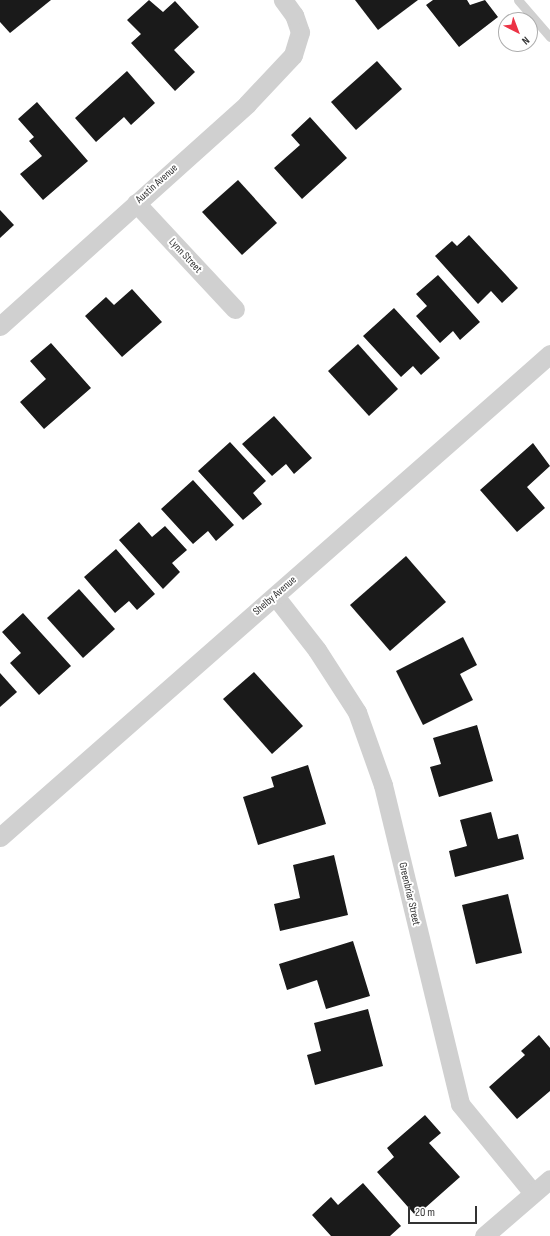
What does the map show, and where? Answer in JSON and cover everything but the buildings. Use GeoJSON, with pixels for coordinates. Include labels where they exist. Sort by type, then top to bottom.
{"type":"FeatureCollection","features":[{"type":"Feature","properties":{"kind":"street","name":"Austin Avenue"},"geometry":{"type":"LineString","coordinates":[[0,326],[247,104],[293,55],[300,32],[294,15],[283,0]]}},
{"type":"Feature","properties":{"kind":"street","name":"Lynn Street"},"geometry":{"type":"LineString","coordinates":[[136,203],[235,308]]}},
{"type":"Feature","properties":{"kind":"street","name":"Shelby Avenue"},"geometry":{"type":"LineString","coordinates":[[0,838],[275,596],[547,364]]}},
{"type":"Feature","properties":{"kind":"street","name":"Greenbriar Street"},"geometry":{"type":"LineString","coordinates":[[275,596],[317,650],[357,712],[383,785],[460,1104],[533,1193]]}},
{"type":"Feature","properties":{"kind":"street"},"geometry":{"type":"LineString","coordinates":[[484,1236],[550,1179]]}},
{"type":"Feature","properties":{"kind":"lane"},"geometry":{"type":"LineString","coordinates":[[518,0],[550,37]]}}]}
